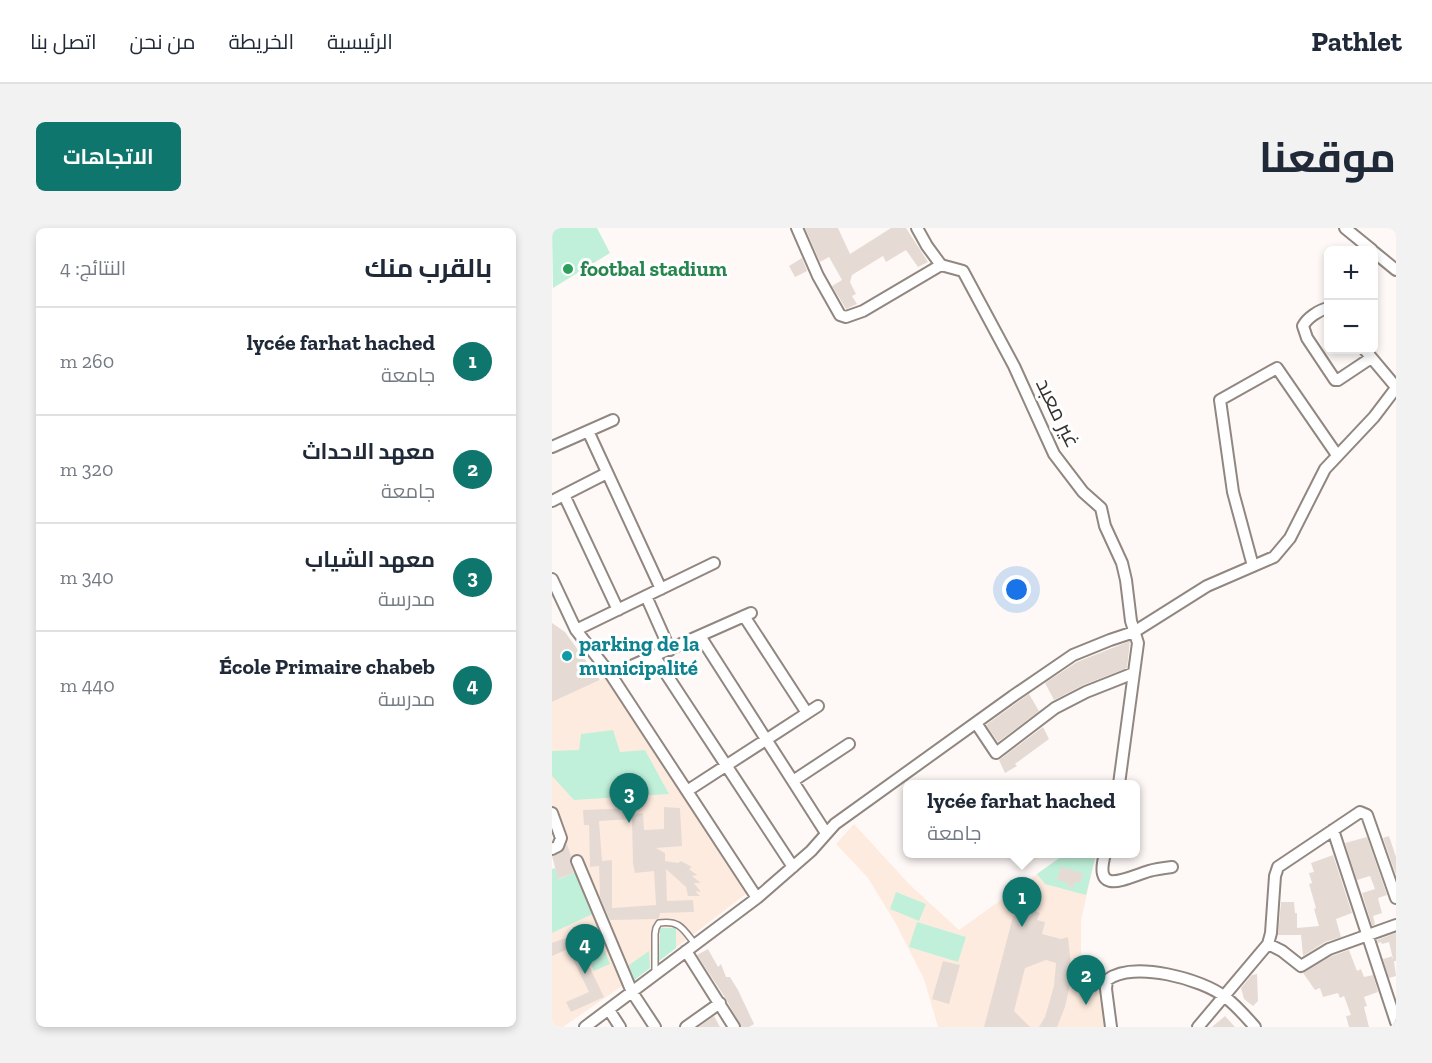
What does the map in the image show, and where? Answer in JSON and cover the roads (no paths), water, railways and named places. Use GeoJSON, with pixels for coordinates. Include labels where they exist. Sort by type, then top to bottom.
{"type":"FeatureCollection","features":[{"type":"Feature","properties":{"kind":"street"},"geometry":{"type":"LineString","coordinates":[[797,228],[818,276],[840,315],[846,317],[863,311],[941,265]]}},
{"type":"Feature","properties":{"kind":"street","name":"غير معبد"},"geometry":{"type":"LineString","coordinates":[[916,228],[941,265],[963,271],[1014,366],[1054,454],[1083,492],[1101,508],[1105,526],[1122,563],[1138,643],[1120,780]]}},
{"type":"Feature","properties":{"kind":"street"},"geometry":{"type":"LineString","coordinates":[[1345,228],[1367,246]]}},
{"type":"Feature","properties":{"kind":"street"},"geometry":{"type":"LineString","coordinates":[[1378,255],[1396,270]]}},
{"type":"Feature","properties":{"kind":"street"},"geometry":{"type":"LineString","coordinates":[[585,1027],[756,898],[811,851],[826,832],[1073,655],[1134,632],[1207,586],[1274,557],[1286,543],[1325,469],[1374,417],[1396,388],[1368,354],[1338,380],[1335,380],[1307,338],[1303,326],[1304,322],[1324,309]]}},
{"type":"Feature","properties":{"kind":"street"},"geometry":{"type":"LineString","coordinates":[[1253,566],[1233,492],[1220,400],[1277,368],[1338,455]]}},
{"type":"Feature","properties":{"kind":"street"},"geometry":{"type":"LineString","coordinates":[[552,447],[613,420]]}},
{"type":"Feature","properties":{"kind":"street"},"geometry":{"type":"LineString","coordinates":[[588,431],[661,589]]}},
{"type":"Feature","properties":{"kind":"street"},"geometry":{"type":"LineString","coordinates":[[552,501],[607,473]]}},
{"type":"Feature","properties":{"kind":"street"},"geometry":{"type":"LineString","coordinates":[[564,495],[618,610]]}},
{"type":"Feature","properties":{"kind":"street"},"geometry":{"type":"LineString","coordinates":[[576,630],[714,563]]}},
{"type":"Feature","properties":{"kind":"street"},"geometry":{"type":"LineString","coordinates":[[552,579],[576,630],[611,675],[756,898]]}},
{"type":"Feature","properties":{"kind":"street"},"geometry":{"type":"LineString","coordinates":[[646,596],[670,650]]}},
{"type":"Feature","properties":{"kind":"street"},"geometry":{"type":"LineString","coordinates":[[611,675],[748,615],[807,712]]}},
{"type":"Feature","properties":{"kind":"street"},"geometry":{"type":"LineString","coordinates":[[700,636],[826,832]]}},
{"type":"Feature","properties":{"kind":"street"},"geometry":{"type":"LineString","coordinates":[[655,657],[793,867]]}},
{"type":"Feature","properties":{"kind":"street"},"geometry":{"type":"LineString","coordinates":[[976,723],[996,753],[1055,708],[1086,692],[1134,673]]}},
{"type":"Feature","properties":{"kind":"street"},"geometry":{"type":"LineString","coordinates":[[687,791],[818,706]]}},
{"type":"Feature","properties":{"kind":"street"},"geometry":{"type":"LineString","coordinates":[[793,781],[849,744]]}},
{"type":"Feature","properties":{"kind":"street"},"geometry":{"type":"LineString","coordinates":[[1198,1027],[1268,944],[1271,933],[1275,876],[1278,867],[1360,812],[1365,813],[1396,898]]}},
{"type":"Feature","properties":{"kind":"street"},"geometry":{"type":"LineString","coordinates":[[552,813],[561,838],[558,846],[552,849]]}},
{"type":"Feature","properties":{"kind":"street"},"geometry":{"type":"LineString","coordinates":[[1333,830],[1396,1022]]}},
{"type":"Feature","properties":{"kind":"street"},"geometry":{"type":"LineString","coordinates":[[1104,858],[1102,873],[1110,881],[1121,881],[1149,871],[1172,867]]}},
{"type":"Feature","properties":{"kind":"street"},"geometry":{"type":"LineString","coordinates":[[577,861],[632,992],[655,1027]]}},
{"type":"Feature","properties":{"kind":"street"},"geometry":{"type":"LineString","coordinates":[[1268,944],[1282,951],[1301,966],[1329,949],[1396,925]]}},
{"type":"Feature","properties":{"kind":"street"},"geometry":{"type":"LineString","coordinates":[[690,947],[734,1027]]}},
{"type":"Feature","properties":{"kind":"street"},"geometry":{"type":"LineString","coordinates":[[1111,1027],[1107,980],[1123,973],[1148,972],[1200,984],[1225,997],[1255,1027]]}},
{"type":"Feature","properties":{"kind":"street"},"geometry":{"type":"LineString","coordinates":[[686,1027],[720,1003]]}},
{"type":"Feature","properties":{"kind":"street"},"geometry":{"type":"LineString","coordinates":[[609,1010],[620,1027]]}},
{"type":"Feature","properties":{"kind":"street"},"geometry":{"type":"LineString","coordinates":[[701,1016],[707,1027]]}},
{"type":"Feature","properties":{"kind":"lane"},"geometry":{"type":"LineString","coordinates":[[655,974],[655,934],[659,923],[668,922],[681,925],[690,947]]}},
{"type":"Feature","properties":{"kind":"place","name":"footbal stadium"},"geometry":{"type":"Point","coordinates":[568,269]}},
{"type":"Feature","properties":{"kind":"place","name":"parking de la municipalité"},"geometry":{"type":"Point","coordinates":[567,656]}},
{"type":"Feature","properties":{"kind":"place","name":"معهد الشياب"},"geometry":{"type":"Point","coordinates":[629,823]}},
{"type":"Feature","properties":{"kind":"place","name":"lycée farhat hached"},"geometry":{"type":"Point","coordinates":[1022,927]}},
{"type":"Feature","properties":{"kind":"place","name":"École Primaire chabeb"},"geometry":{"type":"Point","coordinates":[585,974]}},
{"type":"Feature","properties":{"kind":"place","name":"معهد الاحداث"},"geometry":{"type":"Point","coordinates":[1086,1005]}}]}
